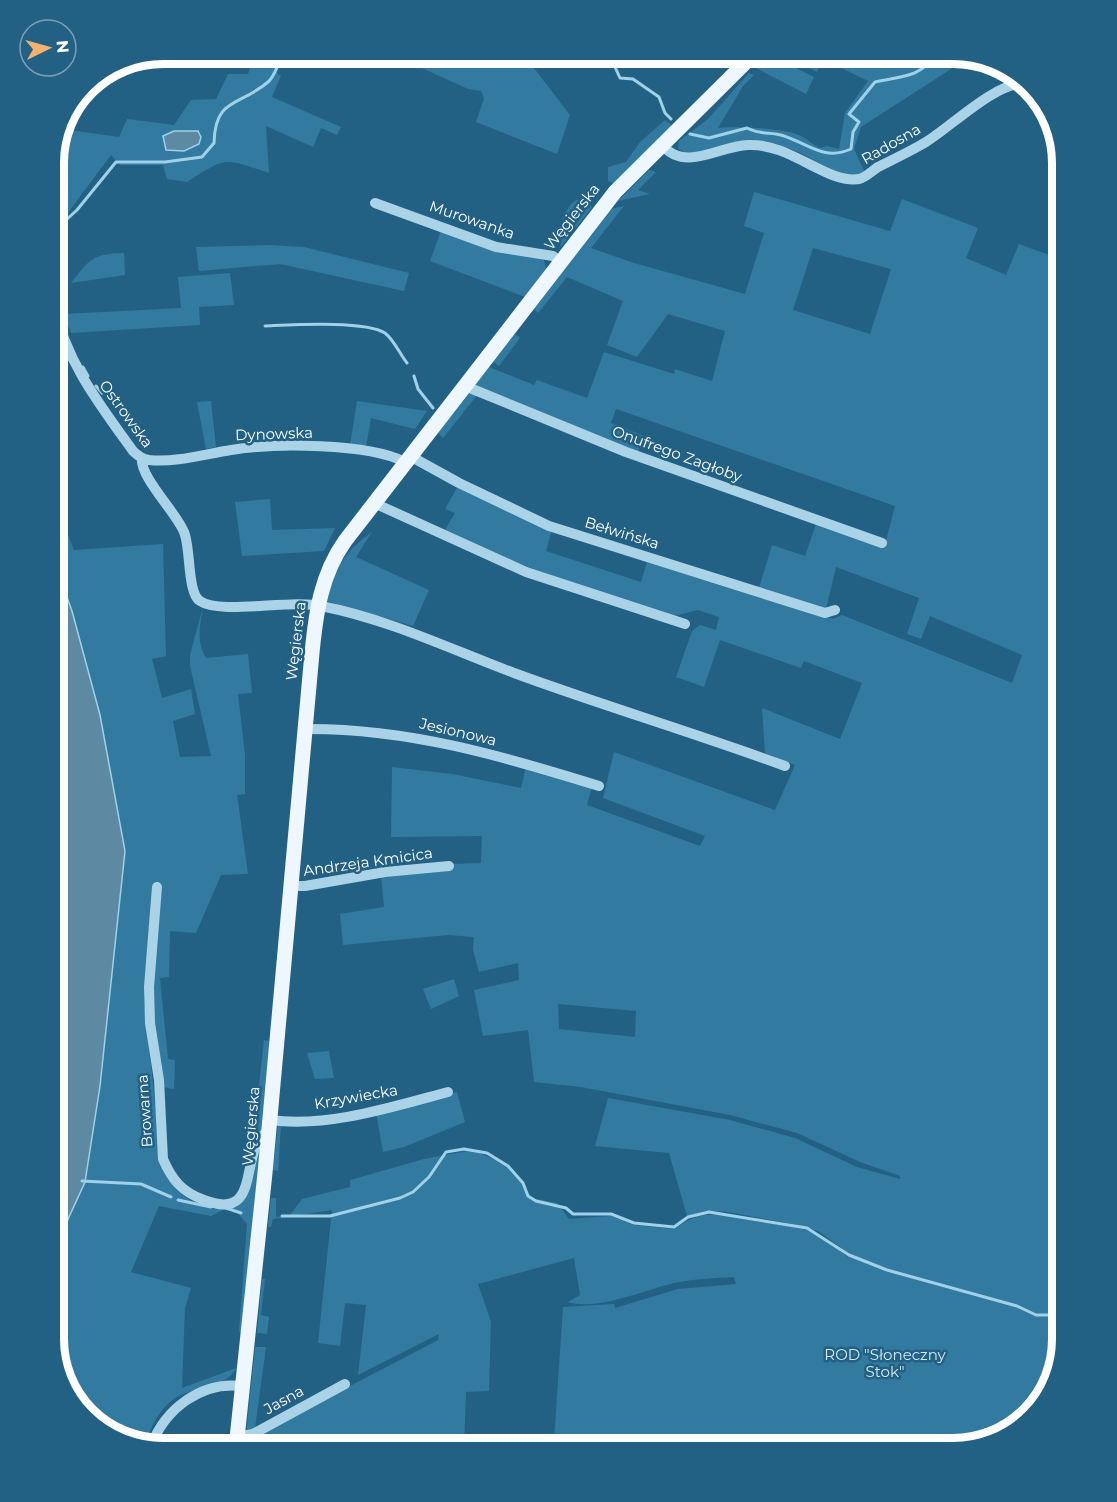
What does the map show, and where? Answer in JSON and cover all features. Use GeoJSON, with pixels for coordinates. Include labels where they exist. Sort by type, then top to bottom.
{"type":"FeatureCollection","features":[{"type":"Feature","properties":{"kind":"main road","name":"Węgierska"},"geometry":{"type":"LineString","coordinates":[[237,1437],[269,1126],[317,605],[335,557],[374,503],[615,192],[743,65]]}},
{"type":"Feature","properties":{"kind":"street","name":"Radosna"},"geometry":{"type":"LineString","coordinates":[[663,146],[669,153],[689,158],[739,146],[765,146],[799,157],[835,177],[862,178],[926,142],[1001,90],[1015,86]]}},
{"type":"Feature","properties":{"kind":"street","name":"Murowanka"},"geometry":{"type":"LineString","coordinates":[[375,203],[496,247],[554,256],[560,262]]}},
{"type":"Feature","properties":{"kind":"street","name":"Ostrowska"},"geometry":{"type":"LineString","coordinates":[[65,345],[70,357],[133,451],[142,458],[142,466],[146,474],[171,506],[186,534],[195,597],[201,602],[231,607],[289,602],[317,605]]}},
{"type":"Feature","properties":{"kind":"street","name":"Onufrego Zagłoby"},"geometry":{"type":"LineString","coordinates":[[465,386],[626,452],[882,543]]}},
{"type":"Feature","properties":{"kind":"street","name":"Dynowska"},"geometry":{"type":"LineString","coordinates":[[142,458],[170,459],[251,447],[295,446],[381,454],[408,459]]}},
{"type":"Feature","properties":{"kind":"street","name":"Bełwińska"},"geometry":{"type":"LineString","coordinates":[[408,459],[549,526],[825,613],[835,610]]}},
{"type":"Feature","properties":{"kind":"street"},"geometry":{"type":"LineString","coordinates":[[374,503],[526,572],[685,624]]}},
{"type":"Feature","properties":{"kind":"street"},"geometry":{"type":"LineString","coordinates":[[317,605],[350,612],[407,630],[568,692],[702,735],[785,766]]}},
{"type":"Feature","properties":{"kind":"street","name":"Jesionowa"},"geometry":{"type":"LineString","coordinates":[[305,729],[424,738],[531,765],[599,786]]}},
{"type":"Feature","properties":{"kind":"street","name":"Andrzeja Kmicica"},"geometry":{"type":"LineString","coordinates":[[291,886],[305,886],[386,872],[449,866]]}},
{"type":"Feature","properties":{"kind":"street","name":"Browarna"},"geometry":{"type":"LineString","coordinates":[[157,887],[153,913],[150,1011],[159,1080],[163,1159],[167,1169],[175,1182],[188,1194],[219,1205],[230,1205],[237,1202],[243,1194],[257,1148],[269,1126]]}},
{"type":"Feature","properties":{"kind":"street","name":"Krzywiecka"},"geometry":{"type":"LineString","coordinates":[[269,1126],[337,1118],[448,1092]]}},
{"type":"Feature","properties":{"kind":"street","name":"Jasna"},"geometry":{"type":"LineString","coordinates":[[247,1437],[345,1384]]}},
{"type":"Feature","properties":{"kind":"street"},"geometry":{"type":"LineString","coordinates":[[156,1437],[168,1415],[183,1402],[223,1387],[242,1386]]}},
{"type":"Feature","properties":{"kind":"green space"},"geometry":{"type":"Polygon","coordinates":[[[251,64],[280,64],[277,73],[281,76],[272,97],[341,127],[337,135],[321,128],[313,147],[266,126],[269,173],[243,164],[226,162],[187,182],[167,179],[163,165],[120,165],[111,155],[65,217],[65,157],[70,130],[119,137],[127,119],[174,125],[191,100],[216,99],[228,74],[248,74],[251,64]]]}},
{"type":"Feature","properties":{"kind":"green space"},"geometry":{"type":"Polygon","coordinates":[[[414,64],[531,64],[570,115],[557,154],[476,122],[484,98],[481,91],[468,89],[414,64]]]}},
{"type":"Feature","properties":{"kind":"green space"},"geometry":{"type":"Polygon","coordinates":[[[756,65],[790,65],[814,77],[806,94],[754,67],[756,65]]]}},
{"type":"Feature","properties":{"kind":"green space"},"geometry":{"type":"Polygon","coordinates":[[[803,65],[820,65],[817,72],[803,65]]]}},
{"type":"Feature","properties":{"kind":"green space"},"geometry":{"type":"Polygon","coordinates":[[[835,65],[957,65],[861,127],[854,149],[865,173],[853,175],[832,171],[803,154],[782,147],[747,147],[684,153],[678,148],[679,141],[708,119],[749,73],[754,75],[743,86],[718,128],[785,131],[801,136],[820,148],[827,146],[839,149],[845,113],[868,81],[835,65]]]}},
{"type":"Feature","properties":{"kind":"green space"},"geometry":{"type":"Polygon","coordinates":[[[665,120],[673,126],[616,184],[608,181],[608,167],[626,162],[640,142],[665,120]]]}},
{"type":"Feature","properties":{"kind":"green space"},"geometry":{"type":"Polygon","coordinates":[[[649,170],[656,172],[638,190],[650,194],[618,201],[649,170]]]}},
{"type":"Feature","properties":{"kind":"green space","name":"ROD \"Słoneczny Stok\""},"geometry":{"type":"Polygon","coordinates":[[[754,192],[890,231],[902,199],[978,228],[966,258],[1006,275],[1019,244],[1052,256],[1052,1352],[1045,1377],[1032,1399],[1014,1417],[992,1430],[967,1437],[554,1437],[563,1307],[614,1304],[615,1308],[678,1289],[736,1284],[734,1277],[711,1278],[674,1283],[607,1302],[580,1304],[568,1302],[580,1295],[574,1258],[478,1284],[491,1322],[489,1391],[466,1392],[464,1437],[252,1437],[438,1340],[439,1334],[358,1375],[366,1305],[345,1303],[340,1346],[318,1343],[332,1210],[273,1219],[271,1227],[268,1227],[271,1198],[276,1198],[276,1217],[290,1215],[302,1199],[350,1187],[350,1180],[424,1159],[473,1150],[509,1166],[532,1198],[557,1203],[569,1219],[611,1216],[633,1225],[674,1229],[696,1217],[726,1215],[807,1230],[819,1235],[848,1257],[849,1254],[820,1232],[807,1227],[728,1212],[709,1211],[687,1216],[669,1153],[595,1146],[608,1098],[730,1120],[795,1138],[857,1167],[900,1179],[900,1176],[860,1162],[797,1133],[730,1115],[581,1087],[534,1082],[528,1030],[483,1036],[474,990],[519,980],[518,963],[479,972],[473,950],[474,937],[448,935],[343,945],[340,914],[384,907],[381,876],[452,864],[481,863],[482,836],[391,837],[392,767],[452,774],[521,788],[526,766],[592,787],[587,805],[700,846],[705,836],[603,798],[614,752],[775,810],[795,765],[765,753],[762,708],[840,739],[862,683],[804,661],[801,668],[720,640],[704,687],[676,677],[692,631],[700,625],[716,630],[719,617],[698,610],[674,616],[530,569],[445,530],[455,513],[445,509],[458,486],[552,530],[546,551],[641,582],[648,559],[833,619],[842,615],[1012,683],[1022,655],[930,616],[921,639],[907,634],[919,598],[836,567],[826,609],[759,588],[772,545],[805,556],[816,524],[884,548],[895,506],[616,409],[611,423],[644,436],[638,452],[474,385],[489,367],[534,385],[537,380],[587,398],[604,352],[674,374],[675,369],[712,381],[725,331],[668,314],[637,357],[607,345],[623,301],[567,277],[538,313],[534,309],[610,209],[624,206],[591,248],[634,263],[745,294],[764,233],[744,226],[754,192]],[[813,248],[793,310],[870,334],[891,269],[813,248]],[[558,1004],[559,1029],[635,1037],[636,1011],[558,1004]]]}},
{"type":"Feature","properties":{"kind":"green space"},"geometry":{"type":"Polygon","coordinates":[[[576,200],[586,201],[592,207],[561,247],[562,221],[571,204],[576,200]]]}},
{"type":"Feature","properties":{"kind":"green space"},"geometry":{"type":"Polygon","coordinates":[[[442,228],[544,260],[546,269],[525,297],[430,261],[442,228]]]}},
{"type":"Feature","properties":{"kind":"green space"},"geometry":{"type":"Polygon","coordinates":[[[270,245],[304,247],[409,273],[404,291],[280,264],[199,271],[196,247],[270,245]]]}},
{"type":"Feature","properties":{"kind":"green space"},"geometry":{"type":"Polygon","coordinates":[[[124,253],[125,275],[71,283],[93,259],[124,253]]]}},
{"type":"Feature","properties":{"kind":"green space"},"geometry":{"type":"Polygon","coordinates":[[[230,273],[234,305],[199,307],[200,325],[71,333],[65,314],[181,308],[178,277],[230,273]]]}},
{"type":"Feature","properties":{"kind":"green space"},"geometry":{"type":"Polygon","coordinates":[[[515,334],[520,338],[499,366],[493,362],[515,334]]]}},
{"type":"Feature","properties":{"kind":"green space"},"geometry":{"type":"Polygon","coordinates":[[[470,390],[478,394],[443,438],[438,433],[470,390]]]}},
{"type":"Feature","properties":{"kind":"green space"},"geometry":{"type":"Polygon","coordinates":[[[211,401],[216,447],[206,449],[197,402],[211,401]]]}},
{"type":"Feature","properties":{"kind":"green space"},"geometry":{"type":"Polygon","coordinates":[[[357,401],[427,411],[415,429],[371,418],[366,447],[350,445],[357,401]]]}},
{"type":"Feature","properties":{"kind":"green space"},"geometry":{"type":"Polygon","coordinates":[[[270,499],[272,530],[335,528],[324,551],[242,556],[235,502],[270,499]]]}},
{"type":"Feature","properties":{"kind":"green space"},"geometry":{"type":"Polygon","coordinates":[[[65,527],[74,550],[163,544],[166,656],[152,659],[162,698],[191,689],[195,714],[173,721],[180,757],[211,756],[190,666],[190,655],[203,607],[200,639],[206,658],[248,654],[252,693],[238,694],[245,755],[245,794],[237,795],[248,874],[221,875],[196,933],[170,931],[169,977],[160,978],[168,1059],[175,1060],[174,1089],[163,1087],[145,979],[144,1004],[159,1154],[163,1169],[174,1187],[182,1195],[202,1206],[212,1209],[233,1207],[262,1144],[242,1333],[239,1331],[247,1224],[236,1211],[223,1210],[211,1216],[159,1206],[131,1272],[191,1288],[185,1308],[182,1388],[236,1368],[225,1380],[175,1398],[156,1419],[148,1436],[125,1430],[93,1409],[72,1377],[65,1352],[64,1228],[85,1182],[100,1086],[125,851],[100,715],[65,591],[65,527]]]}},
{"type":"Feature","properties":{"kind":"green space"},"geometry":{"type":"Polygon","coordinates":[[[372,532],[356,557],[429,590],[413,626],[327,601],[333,579],[342,562],[354,547],[372,532]]]}},
{"type":"Feature","properties":{"kind":"green space"},"geometry":{"type":"Polygon","coordinates":[[[454,979],[459,996],[431,1009],[423,989],[454,979]]]}},
{"type":"Feature","properties":{"kind":"green space"},"geometry":{"type":"Polygon","coordinates":[[[264,1040],[271,1041],[264,1125],[251,1157],[264,1040]]]}},
{"type":"Feature","properties":{"kind":"green space"},"geometry":{"type":"Polygon","coordinates":[[[329,1051],[334,1078],[315,1079],[307,1053],[329,1051]]]}},
{"type":"Feature","properties":{"kind":"green space"},"geometry":{"type":"Polygon","coordinates":[[[457,1092],[465,1122],[404,1147],[383,1152],[376,1112],[457,1092]]]}},
{"type":"Feature","properties":{"kind":"green space"},"geometry":{"type":"Polygon","coordinates":[[[281,1124],[278,1171],[273,1170],[278,1125],[281,1124]]]}},
{"type":"Feature","properties":{"kind":"green space"},"geometry":{"type":"Polygon","coordinates":[[[262,1279],[265,1279],[261,1315],[269,1317],[267,1334],[257,1333],[262,1279]]]}},
{"type":"Feature","properties":{"kind":"green space"},"geometry":{"type":"Polygon","coordinates":[[[255,1347],[266,1347],[255,1428],[246,1435],[255,1347]]]}},
{"type":"Feature","properties":{"kind":"shaded area"},"geometry":{"type":"Polygon","coordinates":[[[174,131],[198,131],[201,137],[199,144],[184,151],[166,150],[163,136],[174,131]]]}},
{"type":"Feature","properties":{"kind":"shaded area"},"geometry":{"type":"Polygon","coordinates":[[[65,591],[100,715],[125,851],[100,1086],[85,1182],[64,1228],[65,591]]]}},
{"type":"Feature","properties":{"kind":"waterway"},"geometry":{"type":"LineString","coordinates":[[65,221],[77,210],[116,162],[165,162],[202,157],[214,143],[215,128],[224,110],[268,82],[279,64]]}},
{"type":"Feature","properties":{"kind":"waterway"},"geometry":{"type":"LineString","coordinates":[[611,65],[615,67],[620,78],[633,79],[659,97],[665,113],[671,119]]}},
{"type":"Feature","properties":{"kind":"waterway"},"geometry":{"type":"LineString","coordinates":[[690,134],[709,138],[747,128],[784,136],[817,150],[841,152],[851,149],[853,132],[859,122],[849,114],[875,82],[903,77],[927,65]]}},
{"type":"Feature","properties":{"kind":"waterway"},"geometry":{"type":"LineString","coordinates":[[265,326],[327,324],[375,329],[388,336],[407,363]]}},
{"type":"Feature","properties":{"kind":"waterway"},"geometry":{"type":"LineString","coordinates":[[83,367],[88,376]]}},
{"type":"Feature","properties":{"kind":"waterway"},"geometry":{"type":"LineString","coordinates":[[414,376],[418,389],[433,408]]}},
{"type":"Feature","properties":{"kind":"waterway"},"geometry":{"type":"LineString","coordinates":[[96,386],[102,393]]}},
{"type":"Feature","properties":{"kind":"waterway"},"geometry":{"type":"LineString","coordinates":[[282,1216],[330,1216],[400,1198],[413,1192],[429,1177],[446,1152],[464,1149],[487,1153],[508,1166],[523,1183],[528,1196],[536,1201],[566,1208],[573,1214],[611,1214],[634,1223],[674,1227],[688,1217],[709,1212],[807,1228],[849,1255],[887,1270],[1017,1306],[1036,1315],[1052,1315]]}},
{"type":"Feature","properties":{"kind":"waterway"},"geometry":{"type":"LineString","coordinates":[[82,1181],[141,1184],[171,1197]]}},
{"type":"Feature","properties":{"kind":"waterway"},"geometry":{"type":"LineString","coordinates":[[178,1200],[211,1207]]}},
{"type":"Feature","properties":{"kind":"waterway"},"geometry":{"type":"LineString","coordinates":[[226,1208],[241,1213]]}}]}
